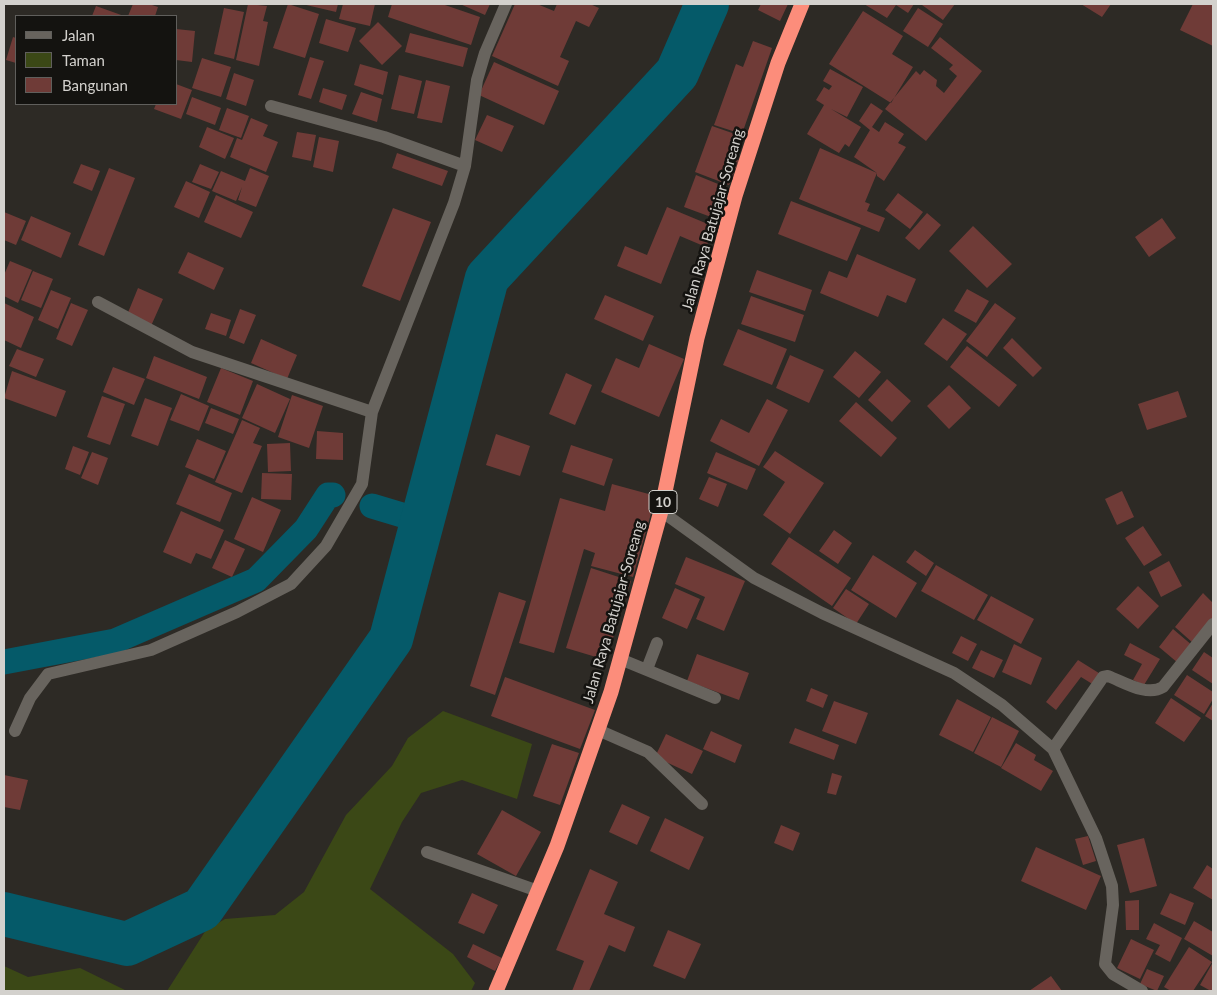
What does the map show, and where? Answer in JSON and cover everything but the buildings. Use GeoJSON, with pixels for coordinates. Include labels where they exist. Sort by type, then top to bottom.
{"type":"FeatureCollection","features":[{"type":"Feature","properties":{"kind":"highway","name":"Jalan Raya Batujajar-Soreang"},"geometry":{"type":"LineString","coordinates":[[496,991],[557,846],[598,730],[620,659],[661,511],[697,338],[735,196],[778,63],[802,4]]}},
{"type":"Feature","properties":{"kind":"street"},"geometry":{"type":"LineString","coordinates":[[15,731],[30,698],[48,674],[150,650],[236,612],[291,584],[326,546],[362,484],[372,412],[451,212],[465,166],[477,80],[485,53],[506,4]]}},
{"type":"Feature","properties":{"kind":"street"},"geometry":{"type":"LineString","coordinates":[[271,106],[384,136],[465,166]]}},
{"type":"Feature","properties":{"kind":"street"},"geometry":{"type":"LineString","coordinates":[[98,302],[192,352],[372,412]]}},
{"type":"Feature","properties":{"kind":"street"},"geometry":{"type":"LineString","coordinates":[[661,511],[754,578],[822,613],[954,673],[1002,705],[1053,749],[1096,838],[1112,886],[1114,905],[1105,964],[1114,974],[1142,991]]}},
{"type":"Feature","properties":{"kind":"street"},"geometry":{"type":"LineString","coordinates":[[1053,749],[1103,676],[1156,692],[1163,687],[1213,624]]}},
{"type":"Feature","properties":{"kind":"street"},"geometry":{"type":"LineString","coordinates":[[647,669],[657,643]]}},
{"type":"Feature","properties":{"kind":"street"},"geometry":{"type":"LineString","coordinates":[[620,659],[715,698]]}},
{"type":"Feature","properties":{"kind":"street"},"geometry":{"type":"LineString","coordinates":[[598,730],[648,752],[702,804]]}},
{"type":"Feature","properties":{"kind":"street"},"geometry":{"type":"LineString","coordinates":[[427,852],[538,892]]}},
{"type":"Feature","properties":{"kind":"green space"},"geometry":{"type":"Polygon","coordinates":[[[443,711],[532,744],[517,799],[462,780],[421,793],[402,822],[370,889],[453,954],[475,983],[471,991],[167,991],[206,930],[225,919],[275,915],[304,892],[346,815],[392,766],[408,738],[443,711]]]}},
{"type":"Feature","properties":{"kind":"green space"},"geometry":{"type":"Polygon","coordinates":[[[4,966],[28,977],[80,968],[127,991],[4,991],[4,966]]]}},
{"type":"Feature","properties":{"kind":"waterway"},"geometry":{"type":"LineString","coordinates":[[4,914],[127,944],[202,909],[391,639],[487,278],[677,73],[707,4]]}},
{"type":"Feature","properties":{"kind":"waterway"},"geometry":{"type":"LineString","coordinates":[[4,662],[115,641],[256,580],[306,529],[328,495],[333,495]]}},
{"type":"Feature","properties":{"kind":"waterway"},"geometry":{"type":"LineString","coordinates":[[372,506],[422,521]]}}]}
